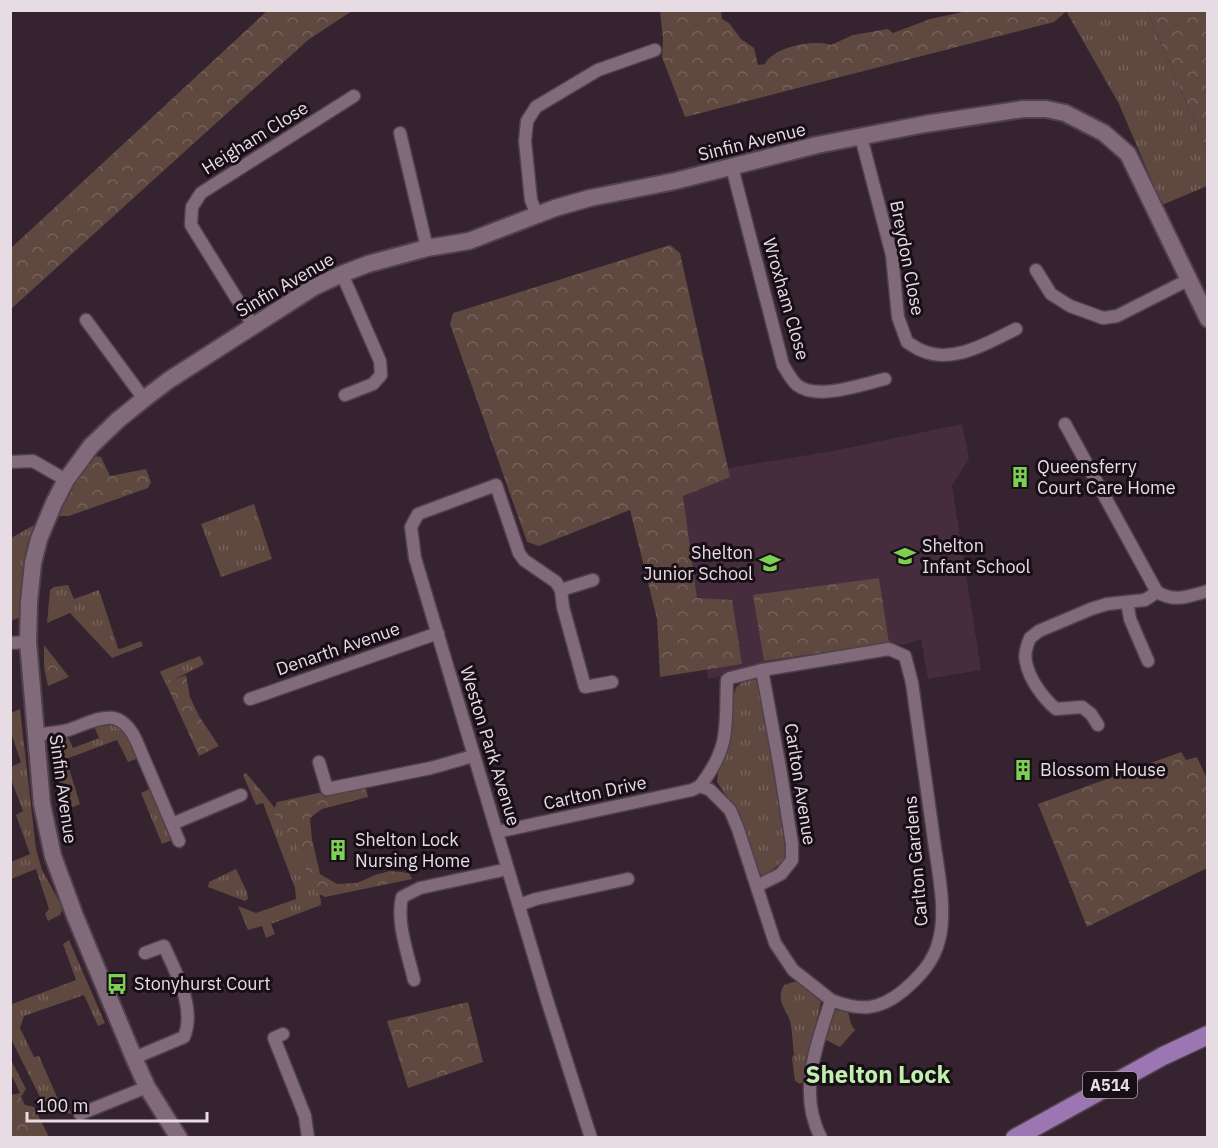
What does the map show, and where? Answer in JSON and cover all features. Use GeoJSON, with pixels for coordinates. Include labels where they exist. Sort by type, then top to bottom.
{"type":"FeatureCollection","features":[{"type":"Feature","properties":{"kind":"main road","name":"A514"},"geometry":{"type":"LineString","coordinates":[[1014,1137],[1163,1056],[1208,1035]]}},
{"type":"Feature","properties":{"kind":"street"},"geometry":{"type":"LineString","coordinates":[[537,215],[531,200],[525,141],[527,120],[536,107],[598,70],[655,50]]}},
{"type":"Feature","properties":{"kind":"street","name":"Heigham Close"},"geometry":{"type":"LineString","coordinates":[[253,325],[190,225],[192,207],[201,193],[354,96]]}},
{"type":"Feature","properties":{"kind":"street","name":"Heigham Close"},"geometry":{"type":"LineString","coordinates":[[327,98],[335,108]]}},
{"type":"Feature","properties":{"kind":"street","name":"Sinfin Avenue"},"geometry":{"type":"LineString","coordinates":[[178,1137],[147,1087],[134,1058],[75,916],[53,856],[42,804],[28,642],[33,563],[47,518],[66,480],[91,446],[144,399],[168,380],[314,287],[368,264],[428,248],[470,241],[537,215],[590,198],[675,181],[818,145],[925,124],[1014,110],[1046,109],[1065,113],[1104,133],[1128,154],[1208,319]]}},
{"type":"Feature","properties":{"kind":"street"},"geometry":{"type":"LineString","coordinates":[[400,132],[428,248]]}},
{"type":"Feature","properties":{"kind":"street","name":"Breydon Close"},"geometry":{"type":"LineString","coordinates":[[861,137],[892,255],[898,317],[907,342],[924,352],[944,355],[976,348],[1016,328]]}},
{"type":"Feature","properties":{"kind":"street","name":"Wroxham Close"},"geometry":{"type":"LineString","coordinates":[[732,167],[783,365],[798,386],[813,391],[831,392],[885,380]]}},
{"type":"Feature","properties":{"kind":"street"},"geometry":{"type":"LineString","coordinates":[[1036,270],[1051,294],[1070,306],[1103,318],[1117,316],[1188,280]]}},
{"type":"Feature","properties":{"kind":"street"},"geometry":{"type":"LineString","coordinates":[[342,274],[380,361],[381,375],[374,384],[345,395]]}},
{"type":"Feature","properties":{"kind":"street"},"geometry":{"type":"LineString","coordinates":[[86,320],[144,399]]}},
{"type":"Feature","properties":{"kind":"street"},"geometry":{"type":"LineString","coordinates":[[1065,424],[1157,592],[1168,599],[1208,591]]}},
{"type":"Feature","properties":{"kind":"street"},"geometry":{"type":"LineString","coordinates":[[10,462],[33,461],[66,480]]}},
{"type":"Feature","properties":{"kind":"street","name":"Weston Park Avenue"},"geometry":{"type":"LineString","coordinates":[[561,590],[556,582],[524,560],[519,553],[496,485],[418,514],[411,526],[415,558],[473,756],[591,1137]]}},
{"type":"Feature","properties":{"kind":"street"},"geometry":{"type":"LineString","coordinates":[[593,580],[561,590],[563,607],[585,687],[612,682]]}},
{"type":"Feature","properties":{"kind":"street"},"geometry":{"type":"LineString","coordinates":[[1098,726],[1091,714],[1082,707],[1056,709],[1049,703],[1036,686],[1025,661],[1030,638],[1040,631],[1091,609],[1107,604],[1145,600],[1157,592]]}},
{"type":"Feature","properties":{"kind":"street"},"geometry":{"type":"LineString","coordinates":[[1128,602],[1130,619],[1148,661]]}},
{"type":"Feature","properties":{"kind":"street","name":"Denarth Avenue"},"geometry":{"type":"LineString","coordinates":[[250,699],[438,633]]}},
{"type":"Feature","properties":{"kind":"street"},"geometry":{"type":"LineString","coordinates":[[10,643],[28,642]]}},
{"type":"Feature","properties":{"kind":"street","name":"Carlton Gardens"},"geometry":{"type":"LineString","coordinates":[[762,670],[890,649],[905,656],[910,674],[938,872],[941,910],[939,941],[927,966],[916,981],[887,1003],[860,1008],[831,1000]]}},
{"type":"Feature","properties":{"kind":"street"},"geometry":{"type":"LineString","coordinates":[[762,670],[727,680],[725,740],[715,764],[700,786],[710,790],[730,810],[779,950],[793,970],[831,1000],[814,1053],[808,1091],[812,1119],[821,1137]]}},
{"type":"Feature","properties":{"kind":"street","name":"Carlton Avenue"},"geometry":{"type":"LineString","coordinates":[[757,886],[780,874],[792,860],[792,844],[762,670]]}},
{"type":"Feature","properties":{"kind":"street"},"geometry":{"type":"LineString","coordinates":[[35,735],[67,730],[105,717],[118,720],[131,730],[179,841]]}},
{"type":"Feature","properties":{"kind":"street"},"geometry":{"type":"LineString","coordinates":[[319,762],[327,789],[430,768],[473,756]]}},
{"type":"Feature","properties":{"kind":"street","name":"Carlton Drive"},"geometry":{"type":"LineString","coordinates":[[497,832],[700,786]]}},
{"type":"Feature","properties":{"kind":"street"},"geometry":{"type":"LineString","coordinates":[[172,824],[242,795]]}},
{"type":"Feature","properties":{"kind":"street"},"geometry":{"type":"LineString","coordinates":[[414,980],[399,907],[402,897],[420,888],[508,869]]}},
{"type":"Feature","properties":{"kind":"street"},"geometry":{"type":"LineString","coordinates":[[519,905],[536,899],[628,879]]}},
{"type":"Feature","properties":{"kind":"street"},"geometry":{"type":"LineString","coordinates":[[134,1058],[184,1037],[187,1029],[184,994],[164,946],[145,953]]}},
{"type":"Feature","properties":{"kind":"street"},"geometry":{"type":"LineString","coordinates":[[283,1034],[274,1038],[305,1116],[308,1137]]}},
{"type":"Feature","properties":{"kind":"street"},"geometry":{"type":"LineString","coordinates":[[80,1114],[147,1087]]}},
{"type":"Feature","properties":{"kind":"shaded area"},"geometry":{"type":"Polygon","coordinates":[[[962,424],[969,458],[952,486],[981,670],[928,679],[921,639],[907,644],[860,650],[708,679],[679,476],[833,451],[962,424]]]}},
{"type":"Feature","properties":{"kind":"green space"},"geometry":{"type":"Polygon","coordinates":[[[972,10],[1067,11],[1054,22],[685,117],[662,57],[660,11],[721,11],[722,19],[729,23],[741,39],[754,48],[758,65],[765,64],[776,53],[795,46],[815,43],[831,45],[853,35],[888,29],[893,33],[930,19],[972,10]]]}},
{"type":"Feature","properties":{"kind":"green space"},"geometry":{"type":"Polygon","coordinates":[[[267,11],[352,11],[308,40],[11,309],[11,248],[267,11]]]}},
{"type":"Feature","properties":{"kind":"green space"},"geometry":{"type":"Polygon","coordinates":[[[1066,11],[1147,11],[1207,150],[1207,186],[1162,205],[1119,104],[1066,11]]]}},
{"type":"Feature","properties":{"kind":"green space"},"geometry":{"type":"Polygon","coordinates":[[[1147,11],[1207,11],[1207,150],[1147,11]]]}},
{"type":"Feature","properties":{"kind":"green space"},"geometry":{"type":"Polygon","coordinates":[[[670,245],[680,253],[730,477],[683,496],[697,598],[732,600],[742,664],[660,677],[657,619],[630,510],[539,546],[527,542],[450,324],[453,313],[670,245]]]}},
{"type":"Feature","properties":{"kind":"green space"},"geometry":{"type":"Polygon","coordinates":[[[94,456],[101,457],[110,476],[146,469],[151,482],[148,488],[69,516],[56,516],[63,499],[94,456]]]}},
{"type":"Feature","properties":{"kind":"green space"},"geometry":{"type":"Polygon","coordinates":[[[254,504],[272,559],[221,577],[201,524],[254,504]]]}},
{"type":"Feature","properties":{"kind":"green space"},"geometry":{"type":"Polygon","coordinates":[[[34,525],[24,564],[20,617],[11,621],[11,538],[34,525]]]}},
{"type":"Feature","properties":{"kind":"green space"},"geometry":{"type":"Polygon","coordinates":[[[879,578],[889,643],[764,661],[753,595],[879,578]]]}},
{"type":"Feature","properties":{"kind":"green space"},"geometry":{"type":"Polygon","coordinates":[[[68,585],[74,599],[99,590],[118,648],[141,641],[143,646],[112,658],[70,613],[47,623],[50,590],[54,587],[68,585]]]}},
{"type":"Feature","properties":{"kind":"green space"},"geometry":{"type":"Polygon","coordinates":[[[44,645],[69,677],[48,686],[44,667],[44,645]]]}},
{"type":"Feature","properties":{"kind":"green space"},"geometry":{"type":"Polygon","coordinates":[[[200,656],[204,664],[178,677],[167,686],[161,671],[200,656]]]}},
{"type":"Feature","properties":{"kind":"green space"},"geometry":{"type":"Polygon","coordinates":[[[186,675],[190,697],[199,716],[219,746],[199,756],[167,686],[172,680],[186,675]]]}},
{"type":"Feature","properties":{"kind":"green space"},"geometry":{"type":"Polygon","coordinates":[[[760,679],[786,854],[786,858],[763,876],[757,871],[739,816],[717,782],[718,773],[731,739],[731,704],[736,687],[744,681],[760,679]]]}},
{"type":"Feature","properties":{"kind":"green space"},"geometry":{"type":"Polygon","coordinates":[[[20,709],[36,849],[42,870],[63,908],[60,915],[48,921],[45,914],[49,909],[36,869],[11,879],[11,862],[30,854],[16,815],[23,811],[11,779],[11,767],[21,762],[11,733],[11,713],[20,709]]]}},
{"type":"Feature","properties":{"kind":"green space"},"geometry":{"type":"Polygon","coordinates":[[[107,724],[120,728],[128,735],[139,758],[128,762],[117,740],[66,759],[80,804],[66,810],[60,808],[56,752],[60,740],[68,737],[73,748],[99,738],[94,726],[107,724]]]}},
{"type":"Feature","properties":{"kind":"green space"},"geometry":{"type":"Polygon","coordinates":[[[1181,752],[1186,760],[1197,757],[1207,779],[1207,868],[1087,927],[1038,804],[1181,752]]]}},
{"type":"Feature","properties":{"kind":"green space"},"geometry":{"type":"Polygon","coordinates":[[[246,773],[290,830],[316,882],[321,900],[321,905],[271,924],[275,934],[266,938],[262,926],[248,930],[238,906],[256,913],[296,899],[295,888],[263,803],[256,805],[243,775],[246,773]]]}},
{"type":"Feature","properties":{"kind":"green space"},"geometry":{"type":"Polygon","coordinates":[[[365,783],[368,797],[322,809],[310,818],[320,874],[337,884],[357,883],[390,871],[409,873],[412,879],[325,897],[315,892],[297,846],[273,812],[277,802],[365,783]]]}},
{"type":"Feature","properties":{"kind":"green space"},"geometry":{"type":"Polygon","coordinates":[[[152,788],[175,839],[162,844],[141,793],[152,788]]]}},
{"type":"Feature","properties":{"kind":"green space"},"geometry":{"type":"Polygon","coordinates":[[[236,869],[247,892],[248,899],[245,901],[208,887],[209,882],[236,869]]]}},
{"type":"Feature","properties":{"kind":"green space"},"geometry":{"type":"Polygon","coordinates":[[[69,940],[105,1023],[98,1026],[84,995],[24,1016],[20,1028],[34,1057],[39,1056],[61,1106],[68,1106],[72,1114],[58,1111],[40,1097],[11,1039],[11,1003],[76,980],[63,944],[69,940]]]}},
{"type":"Feature","properties":{"kind":"green space"},"geometry":{"type":"Polygon","coordinates":[[[801,982],[821,1002],[807,1061],[805,1080],[800,1084],[795,1081],[791,1025],[781,997],[784,985],[801,982]]]}},
{"type":"Feature","properties":{"kind":"green space"},"geometry":{"type":"Polygon","coordinates":[[[468,1002],[483,1062],[408,1088],[387,1021],[468,1002]]]}},
{"type":"Feature","properties":{"kind":"green space"},"geometry":{"type":"Polygon","coordinates":[[[836,1010],[848,1012],[855,1030],[840,1047],[824,1039],[833,1012],[836,1010]]]}},
{"type":"Feature","properties":{"kind":"green space"},"geometry":{"type":"Polygon","coordinates":[[[10,1058],[26,1089],[21,1097],[25,1105],[34,1107],[49,1137],[11,1137],[11,1095],[20,1093],[11,1074],[10,1058]]]}},
{"type":"Feature","properties":{"kind":"place","name":"Queensferry Court Care Home"},"geometry":{"type":"Point","coordinates":[1020,477]}},
{"type":"Feature","properties":{"kind":"place","name":"Shelton Infant School"},"geometry":{"type":"Point","coordinates":[905,556]}},
{"type":"Feature","properties":{"kind":"place","name":"Shelton Junior School"},"geometry":{"type":"Point","coordinates":[770,563]}},
{"type":"Feature","properties":{"kind":"place","name":"Blossom House"},"geometry":{"type":"Point","coordinates":[1023,770]}},
{"type":"Feature","properties":{"kind":"place","name":"Shelton Lock Nursing Home"},"geometry":{"type":"Point","coordinates":[338,850]}},
{"type":"Feature","properties":{"kind":"place","name":"Stonyhurst Court"},"geometry":{"type":"Point","coordinates":[117,984]}},
{"type":"Feature","properties":{"kind":"district","name":"Shelton Lock"},"geometry":{"type":"Point","coordinates":[878,1075]}}]}
